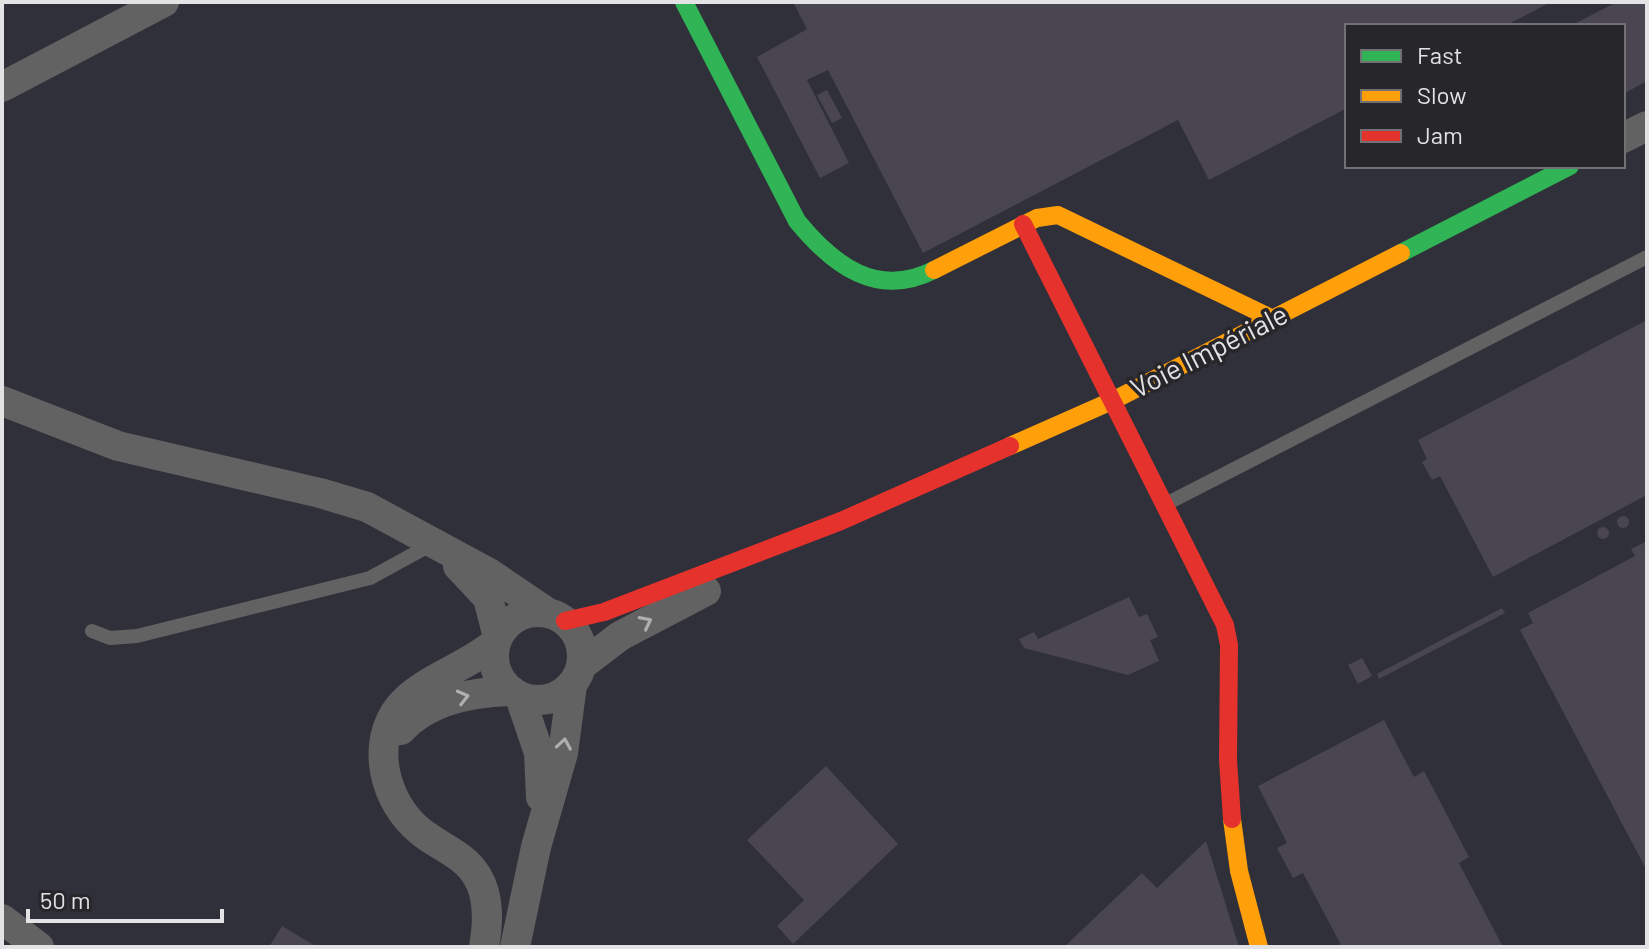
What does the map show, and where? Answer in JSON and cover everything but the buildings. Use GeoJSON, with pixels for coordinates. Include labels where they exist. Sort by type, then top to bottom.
{"type":"FeatureCollection","features":[{"type":"Feature","properties":{"kind":"street"},"geometry":{"type":"LineString","coordinates":[[2,87],[164,2]]}},
{"type":"Feature","properties":{"kind":"street"},"geometry":{"type":"LineString","coordinates":[[684,2],[797,221],[815,242],[866,276],[896,284],[914,280],[1023,224],[1047,215],[1067,217],[1273,319]]}},
{"type":"Feature","properties":{"kind":"street"},"geometry":{"type":"LineString","coordinates":[[1625,137],[1647,126]]}},
{"type":"Feature","properties":{"kind":"street","name":"Voie Impériale"},"geometry":{"type":"LineString","coordinates":[[556,617],[604,612],[841,521],[1114,400],[1566,168]]}},
{"type":"Feature","properties":{"kind":"street"},"geometry":{"type":"LineString","coordinates":[[1023,224],[1166,504],[1228,636],[1226,794],[1237,866],[1259,947]]}},
{"type":"Feature","properties":{"kind":"street"},"geometry":{"type":"LineString","coordinates":[[2,401],[118,446],[367,507],[501,580],[556,617],[581,643],[563,753],[536,847],[515,947]]}},
{"type":"Feature","properties":{"kind":"street","name":"Voie Impériale"},"geometry":{"type":"LineString","coordinates":[[577,675],[630,629],[841,521]]}},
{"type":"Feature","properties":{"kind":"street"},"geometry":{"type":"LineString","coordinates":[[432,544],[484,592],[494,612],[497,672],[516,694],[531,720],[541,763],[536,847]]}},
{"type":"Feature","properties":{"kind":"street"},"geometry":{"type":"LineString","coordinates":[[484,947],[486,903],[478,877],[461,858],[426,836],[405,816],[390,790],[383,758],[389,725],[402,705],[497,640],[519,616],[556,617]]}},
{"type":"Feature","properties":{"kind":"street"},"geometry":{"type":"LineString","coordinates":[[383,758],[403,727],[425,710],[467,696],[516,694],[548,699],[577,675]]}},
{"type":"Feature","properties":{"kind":"street"},"geometry":{"type":"LineString","coordinates":[[2,919],[39,947]]}},
{"type":"Feature","properties":{"kind":"lane"},"geometry":{"type":"LineString","coordinates":[[1166,504],[1647,257]]}},
{"type":"Feature","properties":{"kind":"lane"},"geometry":{"type":"LineString","coordinates":[[92,631],[110,638],[137,636],[370,578],[432,544]]}},
{"type":"Feature","properties":{"kind":"shaded area"},"geometry":{"type":"Polygon","coordinates":[[[2,2],[1647,2],[1647,947],[2,947],[2,2]]]}},
{"type":"Feature","properties":{"kind":"traffic: fast"},"geometry":{"type":"LineString","coordinates":[[684,2],[797,221],[811,237],[841,263],[875,279],[894,281],[934,270]]}},
{"type":"Feature","properties":{"kind":"traffic: fast"},"geometry":{"type":"LineString","coordinates":[[1401,253],[1566,168]]}},
{"type":"Feature","properties":{"kind":"traffic: slow"},"geometry":{"type":"LineString","coordinates":[[934,270],[1037,218],[1058,215],[1273,319]]}},
{"type":"Feature","properties":{"kind":"traffic: slow"},"geometry":{"type":"LineString","coordinates":[[1010,446],[1114,400],[1401,253]]}},
{"type":"Feature","properties":{"kind":"traffic: slow"},"geometry":{"type":"LineString","coordinates":[[1232,819],[1239,871],[1259,947]]}},
{"type":"Feature","properties":{"kind":"traffic: jam"},"geometry":{"type":"LineString","coordinates":[[1023,224],[1225,625],[1229,645],[1228,760],[1232,819]]}},
{"type":"Feature","properties":{"kind":"traffic: jam"},"geometry":{"type":"LineString","coordinates":[[565,621],[604,612],[841,521],[1010,446]]}}]}
